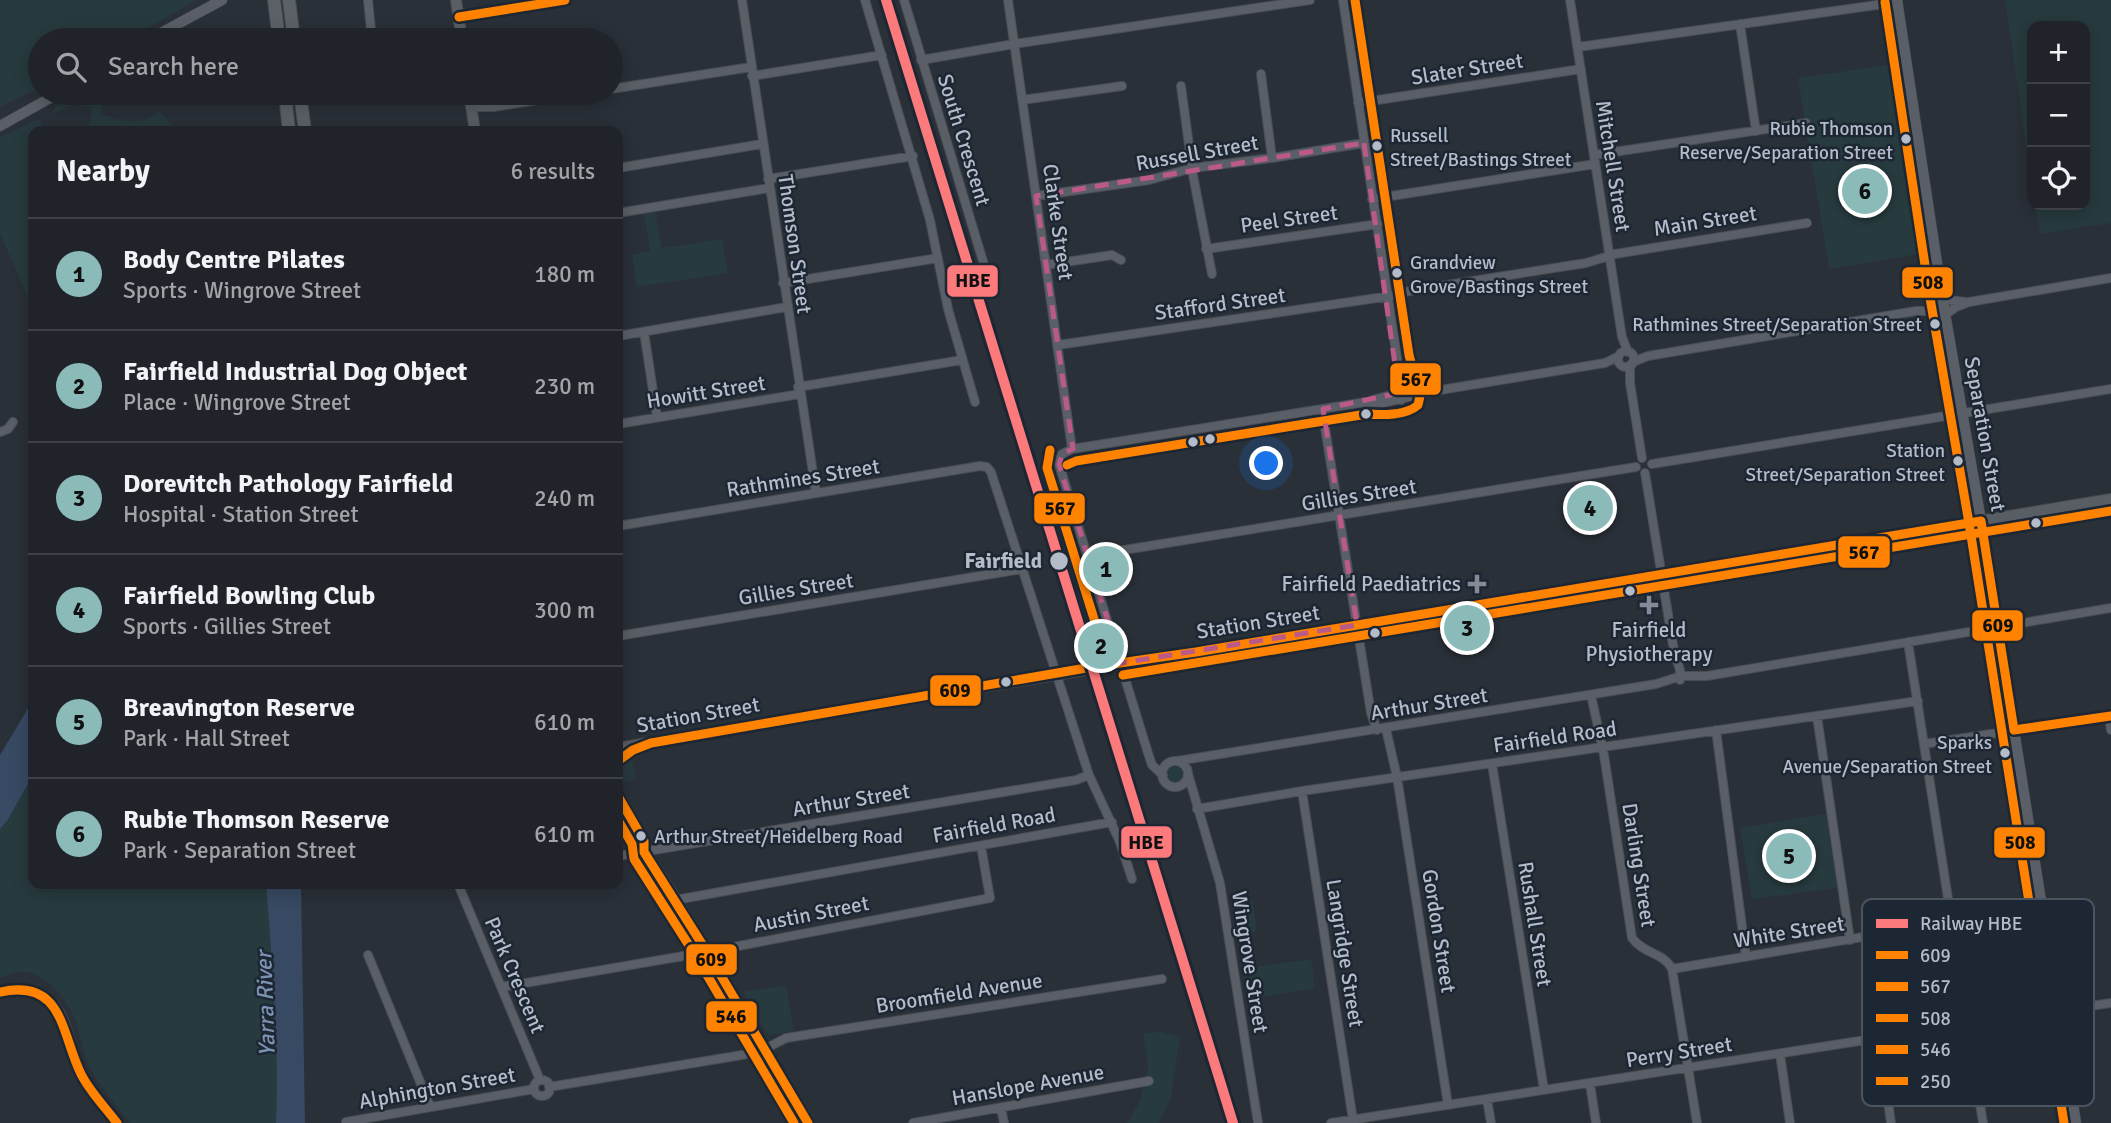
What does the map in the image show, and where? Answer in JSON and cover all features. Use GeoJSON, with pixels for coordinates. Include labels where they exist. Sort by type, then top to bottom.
{"type":"FeatureCollection","features":[{"type":"Feature","properties":{"kind":"main road"},"geometry":{"type":"LineString","coordinates":[[289,0],[292,28]]}},
{"type":"Feature","properties":{"kind":"main road"},"geometry":{"type":"LineString","coordinates":[[456,0],[460,28]]}},
{"type":"Feature","properties":{"kind":"main road"},"geometry":{"type":"LineString","coordinates":[[273,2],[277,28]]}},
{"type":"Feature","properties":{"kind":"main road"},"geometry":{"type":"LineString","coordinates":[[286,105],[288,126]]}},
{"type":"Feature","properties":{"kind":"main road"},"geometry":{"type":"LineString","coordinates":[[302,105],[304,126]]}},
{"type":"Feature","properties":{"kind":"main road"},"geometry":{"type":"LineString","coordinates":[[471,105],[474,126]]}},
{"type":"Feature","properties":{"kind":"main road","name":"Station Street"},"geometry":{"type":"LineString","coordinates":[[623,747],[2111,499]]}},
{"type":"Feature","properties":{"kind":"main road"},"geometry":{"type":"LineString","coordinates":[[623,757],[651,743]]}},
{"type":"Feature","properties":{"kind":"main road"},"geometry":{"type":"LineString","coordinates":[[623,805],[644,841],[645,852]]}},
{"type":"Feature","properties":{"kind":"main road"},"geometry":{"type":"LineString","coordinates":[[623,827],[634,845],[645,852],[808,1123]]}},
{"type":"Feature","properties":{"kind":"main road"},"geometry":{"type":"LineString","coordinates":[[0,992],[28,990],[44,997],[55,1006],[67,1027],[80,1073],[117,1123]]}},
{"type":"Feature","properties":{"kind":"street"},"geometry":{"type":"LineString","coordinates":[[170,28],[222,0]]}},
{"type":"Feature","properties":{"kind":"street"},"geometry":{"type":"LineString","coordinates":[[368,0],[371,28]]}},
{"type":"Feature","properties":{"kind":"street"},"geometry":{"type":"LineString","coordinates":[[459,17],[565,0]]}},
{"type":"Feature","properties":{"kind":"street","name":"Thomson Street"},"geometry":{"type":"LineString","coordinates":[[742,0],[816,494]]}},
{"type":"Feature","properties":{"kind":"street"},"geometry":{"type":"LineString","coordinates":[[865,0],[913,156],[962,360],[975,402]]}},
{"type":"Feature","properties":{"kind":"street","name":"South Crescent"},"geometry":{"type":"LineString","coordinates":[[904,0],[992,291]]}},
{"type":"Feature","properties":{"kind":"street","name":"Clarke Street"},"geometry":{"type":"LineString","coordinates":[[1008,0],[1072,449]]}},
{"type":"Feature","properties":{"kind":"street"},"geometry":{"type":"LineString","coordinates":[[921,60],[1310,0]]}},
{"type":"Feature","properties":{"kind":"street"},"geometry":{"type":"LineString","coordinates":[[1343,0],[1404,396]]}},
{"type":"Feature","properties":{"kind":"street","name":"Mitchell Street"},"geometry":{"type":"LineString","coordinates":[[1570,0],[1642,458]]}},
{"type":"Feature","properties":{"kind":"street"},"geometry":{"type":"LineString","coordinates":[[1578,47],[1898,1]]}},
{"type":"Feature","properties":{"kind":"street","name":"Separation Street"},"geometry":{"type":"LineString","coordinates":[[1898,1],[1945,315],[1981,521],[2041,899]]}},
{"type":"Feature","properties":{"kind":"street"},"geometry":{"type":"LineString","coordinates":[[1740,24],[1756,131]]}},
{"type":"Feature","properties":{"kind":"street"},"geometry":{"type":"LineString","coordinates":[[623,88],[882,55]]}},
{"type":"Feature","properties":{"kind":"street","name":"Slater Street"},"geometry":{"type":"LineString","coordinates":[[1358,103],[1581,69]]}},
{"type":"Feature","properties":{"kind":"street"},"geometry":{"type":"LineString","coordinates":[[1261,74],[1272,158]]}},
{"type":"Feature","properties":{"kind":"street"},"geometry":{"type":"LineString","coordinates":[[1022,100],[1122,86]]}},
{"type":"Feature","properties":{"kind":"street"},"geometry":{"type":"LineString","coordinates":[[1181,86],[1212,274]]}},
{"type":"Feature","properties":{"kind":"street"},"geometry":{"type":"LineString","coordinates":[[0,125],[37,105]]}},
{"type":"Feature","properties":{"kind":"street"},"geometry":{"type":"LineString","coordinates":[[472,110],[506,105]]}},
{"type":"Feature","properties":{"kind":"street"},"geometry":{"type":"LineString","coordinates":[[1372,199],[1805,123]]}},
{"type":"Feature","properties":{"kind":"street","name":"Russell Street"},"geometry":{"type":"LineString","coordinates":[[1036,196],[1149,180],[1193,168],[1364,143]]}},
{"type":"Feature","properties":{"kind":"street"},"geometry":{"type":"LineString","coordinates":[[623,167],[762,144]]}},
{"type":"Feature","properties":{"kind":"street"},"geometry":{"type":"LineString","coordinates":[[623,212],[913,156]]}},
{"type":"Feature","properties":{"kind":"street","name":"Main Street"},"geometry":{"type":"LineString","coordinates":[[1586,263],[1807,223]]}},
{"type":"Feature","properties":{"kind":"street","name":"Peel Street"},"geometry":{"type":"LineString","coordinates":[[1206,249],[1378,224]]}},
{"type":"Feature","properties":{"kind":"street"},"geometry":{"type":"LineString","coordinates":[[1046,265],[1112,255],[1121,260]]}},
{"type":"Feature","properties":{"kind":"street"},"geometry":{"type":"LineString","coordinates":[[783,283],[938,258]]}},
{"type":"Feature","properties":{"kind":"street","name":"Stafford Street"},"geometry":{"type":"LineString","coordinates":[[1058,345],[1586,263]]}},
{"type":"Feature","properties":{"kind":"street"},"geometry":{"type":"LineString","coordinates":[[1146,745],[1157,760],[1185,766],[1185,782],[1178,786],[1166,783],[1163,775],[1152,765],[1059,464],[1062,454],[1072,449],[1366,402],[1384,403],[1404,396],[1929,311],[1945,315],[1969,302],[2111,278]]}},
{"type":"Feature","properties":{"kind":"street"},"geometry":{"type":"LineString","coordinates":[[1942,296],[1952,301],[1969,302]]}},
{"type":"Feature","properties":{"kind":"street"},"geometry":{"type":"LineString","coordinates":[[623,335],[787,307]]}},
{"type":"Feature","properties":{"kind":"street"},"geometry":{"type":"LineString","coordinates":[[644,332],[657,417]]}},
{"type":"Feature","properties":{"kind":"street","name":"Howitt Street"},"geometry":{"type":"LineString","coordinates":[[623,423],[962,360]]}},
{"type":"Feature","properties":{"kind":"street"},"geometry":{"type":"LineString","coordinates":[[1651,464],[2111,389]]}},
{"type":"Feature","properties":{"kind":"street","name":"Gordon Street"},"geometry":{"type":"LineString","coordinates":[[1322,409],[1371,713],[1381,730],[1397,777],[1448,1105]]}},
{"type":"Feature","properties":{"kind":"street"},"geometry":{"type":"LineString","coordinates":[[0,432],[8,429],[13,422]]}},
{"type":"Feature","properties":{"kind":"street"},"geometry":{"type":"LineString","coordinates":[[1642,458],[1647,458],[1651,464],[1650,470],[1645,473],[1636,467],[1642,458]]}},
{"type":"Feature","properties":{"kind":"street","name":"Rathmines Street"},"geometry":{"type":"LineString","coordinates":[[623,525],[980,466],[987,467],[991,472],[1022,569]]}},
{"type":"Feature","properties":{"kind":"street","name":"Gillies Street"},"geometry":{"type":"LineString","coordinates":[[1087,556],[1636,467]]}},
{"type":"Feature","properties":{"kind":"street"},"geometry":{"type":"LineString","coordinates":[[1645,473],[1679,678]]}},
{"type":"Feature","properties":{"kind":"street"},"geometry":{"type":"LineString","coordinates":[[1022,569],[1036,604],[1089,775],[1112,822],[1132,879]]}},
{"type":"Feature","properties":{"kind":"street","name":"Gillies Street"},"geometry":{"type":"LineString","coordinates":[[623,635],[1022,569]]}},
{"type":"Feature","properties":{"kind":"street","name":"Arthur Street"},"geometry":{"type":"LineString","coordinates":[[1172,762],[1656,684],[1669,685],[1679,678],[1693,681],[1707,676],[2111,608]]}},
{"type":"Feature","properties":{"kind":"street"},"geometry":{"type":"LineString","coordinates":[[1909,642],[1948,899]]}},
{"type":"Feature","properties":{"kind":"street","name":"Darling Street"},"geometry":{"type":"LineString","coordinates":[[1594,694],[1632,939],[1639,948],[1667,960],[1672,969]]}},
{"type":"Feature","properties":{"kind":"street","name":"Fairfield Road"},"geometry":{"type":"LineString","coordinates":[[1197,809],[1302,791],[1918,701]]}},
{"type":"Feature","properties":{"kind":"street"},"geometry":{"type":"LineString","coordinates":[[1817,716],[1850,940]]}},
{"type":"Feature","properties":{"kind":"street"},"geometry":{"type":"LineString","coordinates":[[1924,744],[2110,716],[2111,730]]}},
{"type":"Feature","properties":{"kind":"street"},"geometry":{"type":"LineString","coordinates":[[1716,730],[1746,957]]}},
{"type":"Feature","properties":{"kind":"street","name":"Arthur Street"},"geometry":{"type":"LineString","coordinates":[[1187,772],[1191,765],[1207,757]]}},
{"type":"Feature","properties":{"kind":"street"},"geometry":{"type":"LineString","coordinates":[[1163,775],[1172,762]]}},
{"type":"Feature","properties":{"kind":"street","name":"Rushall Street"},"geometry":{"type":"LineString","coordinates":[[1492,764],[1544,1090]]}},
{"type":"Feature","properties":{"kind":"street","name":"Wingrove Street"},"geometry":{"type":"LineString","coordinates":[[1187,772],[1220,883],[1258,1123]]}},
{"type":"Feature","properties":{"kind":"street","name":"Arthur Street"},"geometry":{"type":"LineString","coordinates":[[623,855],[1076,780],[1089,775]]}},
{"type":"Feature","properties":{"kind":"street","name":"Wingrove Street"},"geometry":{"type":"LineString","coordinates":[[1178,786],[1188,793],[1197,809]]}},
{"type":"Feature","properties":{"kind":"street","name":"Langridge Street"},"geometry":{"type":"LineString","coordinates":[[1302,791],[1353,1120]]}},
{"type":"Feature","properties":{"kind":"street","name":"Fairfield Road"},"geometry":{"type":"LineString","coordinates":[[675,900],[1112,822]]}},
{"type":"Feature","properties":{"kind":"street","name":"Austin Street"},"geometry":{"type":"LineString","coordinates":[[502,987],[707,952],[990,898],[981,846]]}},
{"type":"Feature","properties":{"kind":"street","name":"Park Crescent"},"geometry":{"type":"LineString","coordinates":[[460,889],[540,1080]]}},
{"type":"Feature","properties":{"kind":"street","name":"White Street"},"geometry":{"type":"LineString","coordinates":[[1672,969],[1862,938]]}},
{"type":"Feature","properties":{"kind":"street"},"geometry":{"type":"LineString","coordinates":[[368,955],[430,1106]]}},
{"type":"Feature","properties":{"kind":"street"},"geometry":{"type":"LineString","coordinates":[[1672,969],[1697,1123]]}},
{"type":"Feature","properties":{"kind":"street","name":"Broomfield Avenue"},"geometry":{"type":"LineString","coordinates":[[763,1050],[786,1038],[1162,979]]}},
{"type":"Feature","properties":{"kind":"street","name":"Perry Street"},"geometry":{"type":"LineString","coordinates":[[1331,1123],[1387,1119],[1448,1105],[1862,1042]]}},
{"type":"Feature","properties":{"kind":"street"},"geometry":{"type":"LineString","coordinates":[[549,1087],[763,1050]]}},
{"type":"Feature","properties":{"kind":"street"},"geometry":{"type":"LineString","coordinates":[[1780,1054],[1790,1123]]}},
{"type":"Feature","properties":{"kind":"street"},"geometry":{"type":"LineString","coordinates":[[540,1080],[545,1080],[549,1087],[544,1095],[536,1093],[534,1089],[540,1080]]}},
{"type":"Feature","properties":{"kind":"street","name":"Hanslope Avenue"},"geometry":{"type":"LineString","coordinates":[[913,1123],[1149,1080]]}},
{"type":"Feature","properties":{"kind":"street"},"geometry":{"type":"LineString","coordinates":[[1590,1084],[1596,1123]]}},
{"type":"Feature","properties":{"kind":"street","name":"Alphington Street"},"geometry":{"type":"LineString","coordinates":[[346,1122],[534,1089]]}},
{"type":"Feature","properties":{"kind":"street"},"geometry":{"type":"LineString","coordinates":[[1487,1099],[1491,1123]]}},
{"type":"Feature","properties":{"kind":"street"},"geometry":{"type":"LineString","coordinates":[[1001,1108],[1004,1123]]}},
{"type":"Feature","properties":{"kind":"highlighted area"},"geometry":{"type":"Polygon","coordinates":[[[1364,143],[1399,393],[1323,409],[1357,625],[1121,663],[1059,464],[1063,453],[1073,449],[1036,196],[1364,143]]]}},
{"type":"Feature","properties":{"kind":"green space"},"geometry":{"type":"Polygon","coordinates":[[[0,0],[197,0],[148,28],[28,28],[28,94],[0,107],[0,0]]]}},
{"type":"Feature","properties":{"kind":"green space"},"geometry":{"type":"Polygon","coordinates":[[[2005,0],[2111,0],[2111,223],[2040,234],[2036,210],[2090,210],[2090,21],[2027,21],[2027,150],[2005,0]]]}},
{"type":"Feature","properties":{"kind":"green space"},"geometry":{"type":"Polygon","coordinates":[[[1895,64],[1924,253],[1829,269],[1798,78],[1895,64]]]}},
{"type":"Feature","properties":{"kind":"green space"},"geometry":{"type":"Polygon","coordinates":[[[59,105],[73,105],[52,114],[59,105]]]}},
{"type":"Feature","properties":{"kind":"green space"},"geometry":{"type":"Polygon","coordinates":[[[81,105],[102,105],[101,114],[132,121],[147,119],[159,111],[172,126],[82,126],[90,124],[92,107],[81,105]]]}},
{"type":"Feature","properties":{"kind":"green space"},"geometry":{"type":"Polygon","coordinates":[[[39,119],[42,126],[28,126],[28,297],[0,233],[0,137],[39,119]]]}},
{"type":"Feature","properties":{"kind":"green space"},"geometry":{"type":"Polygon","coordinates":[[[655,212],[662,248],[722,239],[728,273],[637,287],[632,255],[650,251],[644,214],[655,212]]]}},
{"type":"Feature","properties":{"kind":"green space"},"geometry":{"type":"Polygon","coordinates":[[[1606,484],[1612,525],[1575,532],[1568,490],[1606,484]]]}},
{"type":"Feature","properties":{"kind":"green space"},"geometry":{"type":"Polygon","coordinates":[[[632,758],[636,779],[623,783],[623,765],[632,758]]]}},
{"type":"Feature","properties":{"kind":"green space"},"geometry":{"type":"Polygon","coordinates":[[[1174,766],[1180,769],[1183,775],[1180,781],[1174,784],[1168,781],[1165,775],[1168,769],[1174,766]]]}},
{"type":"Feature","properties":{"kind":"green space"},"geometry":{"type":"Polygon","coordinates":[[[28,784],[28,889],[266,889],[276,1033],[276,1123],[130,1123],[89,1066],[77,1024],[56,989],[31,973],[18,972],[0,978],[0,829],[28,784]]]}},
{"type":"Feature","properties":{"kind":"green space"},"geometry":{"type":"Polygon","coordinates":[[[1826,814],[1837,888],[1752,899],[1740,828],[1826,814]]]}},
{"type":"Feature","properties":{"kind":"green space"},"geometry":{"type":"Polygon","coordinates":[[[1252,899],[1257,931],[1241,934],[1236,901],[1252,899]]]}},
{"type":"Feature","properties":{"kind":"green space"},"geometry":{"type":"Polygon","coordinates":[[[1311,959],[1315,988],[1253,998],[1249,968],[1311,959]]]}},
{"type":"Feature","properties":{"kind":"green space"},"geometry":{"type":"Polygon","coordinates":[[[786,985],[794,1031],[768,1035],[743,992],[786,985]]]}},
{"type":"Feature","properties":{"kind":"green space"},"geometry":{"type":"Polygon","coordinates":[[[1158,1031],[1180,1037],[1171,1097],[1159,1123],[1127,1123],[1140,1101],[1148,1067],[1143,1034],[1158,1031]]]}},
{"type":"Feature","properties":{"kind":"water"},"geometry":{"type":"Polygon","coordinates":[[[28,708],[28,784],[0,829],[0,755],[28,708]]]}},
{"type":"Feature","properties":{"kind":"water"},"geometry":{"type":"Polygon","coordinates":[[[266,889],[301,889],[305,1123],[276,1123],[273,973],[266,889]]]}},
{"type":"Feature","properties":{"kind":"rail line","name":"HBE"},"geometry":{"type":"LineString","coordinates":[[886,0],[1233,1123]]}},
{"type":"Feature","properties":{"kind":"transit line","name":"250"},"geometry":{"type":"LineString","coordinates":[[459,17],[565,0]]}},
{"type":"Feature","properties":{"kind":"transit line","name":"567"},"geometry":{"type":"LineString","coordinates":[[1067,465],[1076,461],[1367,414],[1401,413],[1418,405],[1420,396],[1409,355],[1355,0]]}},
{"type":"Feature","properties":{"kind":"transit line","name":"508"},"geometry":{"type":"LineString","coordinates":[[1885,2],[1930,298],[2029,899]]}},
{"type":"Feature","properties":{"kind":"transit line","name":"567"},"geometry":{"type":"LineString","coordinates":[[1050,450],[1047,468],[1109,667]]}},
{"type":"Feature","properties":{"kind":"transit line","name":"567"},"geometry":{"type":"LineString","coordinates":[[1123,675],[2111,511]]}},
{"type":"Feature","properties":{"kind":"transit line","name":"609"},"geometry":{"type":"LineString","coordinates":[[1981,521],[2014,730]]}},
{"type":"Feature","properties":{"kind":"transit line","name":"609"},"geometry":{"type":"LineString","coordinates":[[623,757],[651,743],[1092,667],[1981,521]]}},
{"type":"Feature","properties":{"kind":"transit line","name":"609"},"geometry":{"type":"LineString","coordinates":[[2014,730],[2111,716]]}},
{"type":"Feature","properties":{"kind":"transit line","name":"609"},"geometry":{"type":"LineString","coordinates":[[623,805],[644,841],[644,852],[707,952],[808,1123]]}},
{"type":"Feature","properties":{"kind":"transit line","name":"546"},"geometry":{"type":"LineString","coordinates":[[623,829],[632,844],[634,859],[697,958],[794,1123]]}},
{"type":"Feature","properties":{"kind":"transit line","name":"609"},"geometry":{"type":"LineString","coordinates":[[0,992],[21,990],[37,993],[48,1001],[57,1013],[81,1074],[117,1123]]}},
{"type":"Feature","properties":{"kind":"transit line","name":"508"},"geometry":{"type":"LineString","coordinates":[[2061,1106],[2064,1123]]}},
{"type":"Feature","properties":{"kind":"place","name":"Rubie Thomson Reserve/Separation Street"},"geometry":{"type":"Point","coordinates":[1906,139]}},
{"type":"Feature","properties":{"kind":"place","name":"Russell Street/Bastings Street"},"geometry":{"type":"Point","coordinates":[1377,146]}},
{"type":"Feature","properties":{"kind":"place","name":"Rubie Thomson Reserve"},"geometry":{"type":"Point","coordinates":[1865,191]}},
{"type":"Feature","properties":{"kind":"place","name":"Grandview Grove/Bastings Street"},"geometry":{"type":"Point","coordinates":[1397,273]}},
{"type":"Feature","properties":{"kind":"place","name":"Rathmines Street/Separation Street"},"geometry":{"type":"Point","coordinates":[1935,324]}},
{"type":"Feature","properties":{"kind":"place","name":"Station Street/Separation Street"},"geometry":{"type":"Point","coordinates":[1958,461]}},
{"type":"Feature","properties":{"kind":"place","name":"Fairfield Bowling Club"},"geometry":{"type":"Point","coordinates":[1590,508]}},
{"type":"Feature","properties":{"kind":"place","name":"Fairfield"},"geometry":{"type":"Point","coordinates":[1059,561]}},
{"type":"Feature","properties":{"kind":"place","name":"Body Centre Pilates"},"geometry":{"type":"Point","coordinates":[1106,569]}},
{"type":"Feature","properties":{"kind":"place","name":"Fairfield Paediatrics"},"geometry":{"type":"Point","coordinates":[1477,584]}},
{"type":"Feature","properties":{"kind":"place","name":"Fairfield Physiotherapy"},"geometry":{"type":"Point","coordinates":[1649,605]}},
{"type":"Feature","properties":{"kind":"place","name":"Dorevitch Pathology Fairfield"},"geometry":{"type":"Point","coordinates":[1467,628]}},
{"type":"Feature","properties":{"kind":"place","name":"Fairfield Industrial Dog Object"},"geometry":{"type":"Point","coordinates":[1101,646]}},
{"type":"Feature","properties":{"kind":"place","name":"Sparks Avenue/Separation Street"},"geometry":{"type":"Point","coordinates":[2005,753]}},
{"type":"Feature","properties":{"kind":"place","name":"Arthur Street/Heidelberg Road"},"geometry":{"type":"Point","coordinates":[641,836]}},
{"type":"Feature","properties":{"kind":"place","name":"Breavington Reserve"},"geometry":{"type":"Point","coordinates":[1789,856]}},
{"type":"Feature","properties":{"kind":"water label","name":"Yarra River"},"geometry":{"type":"Point","coordinates":[265,1004]}}]}
